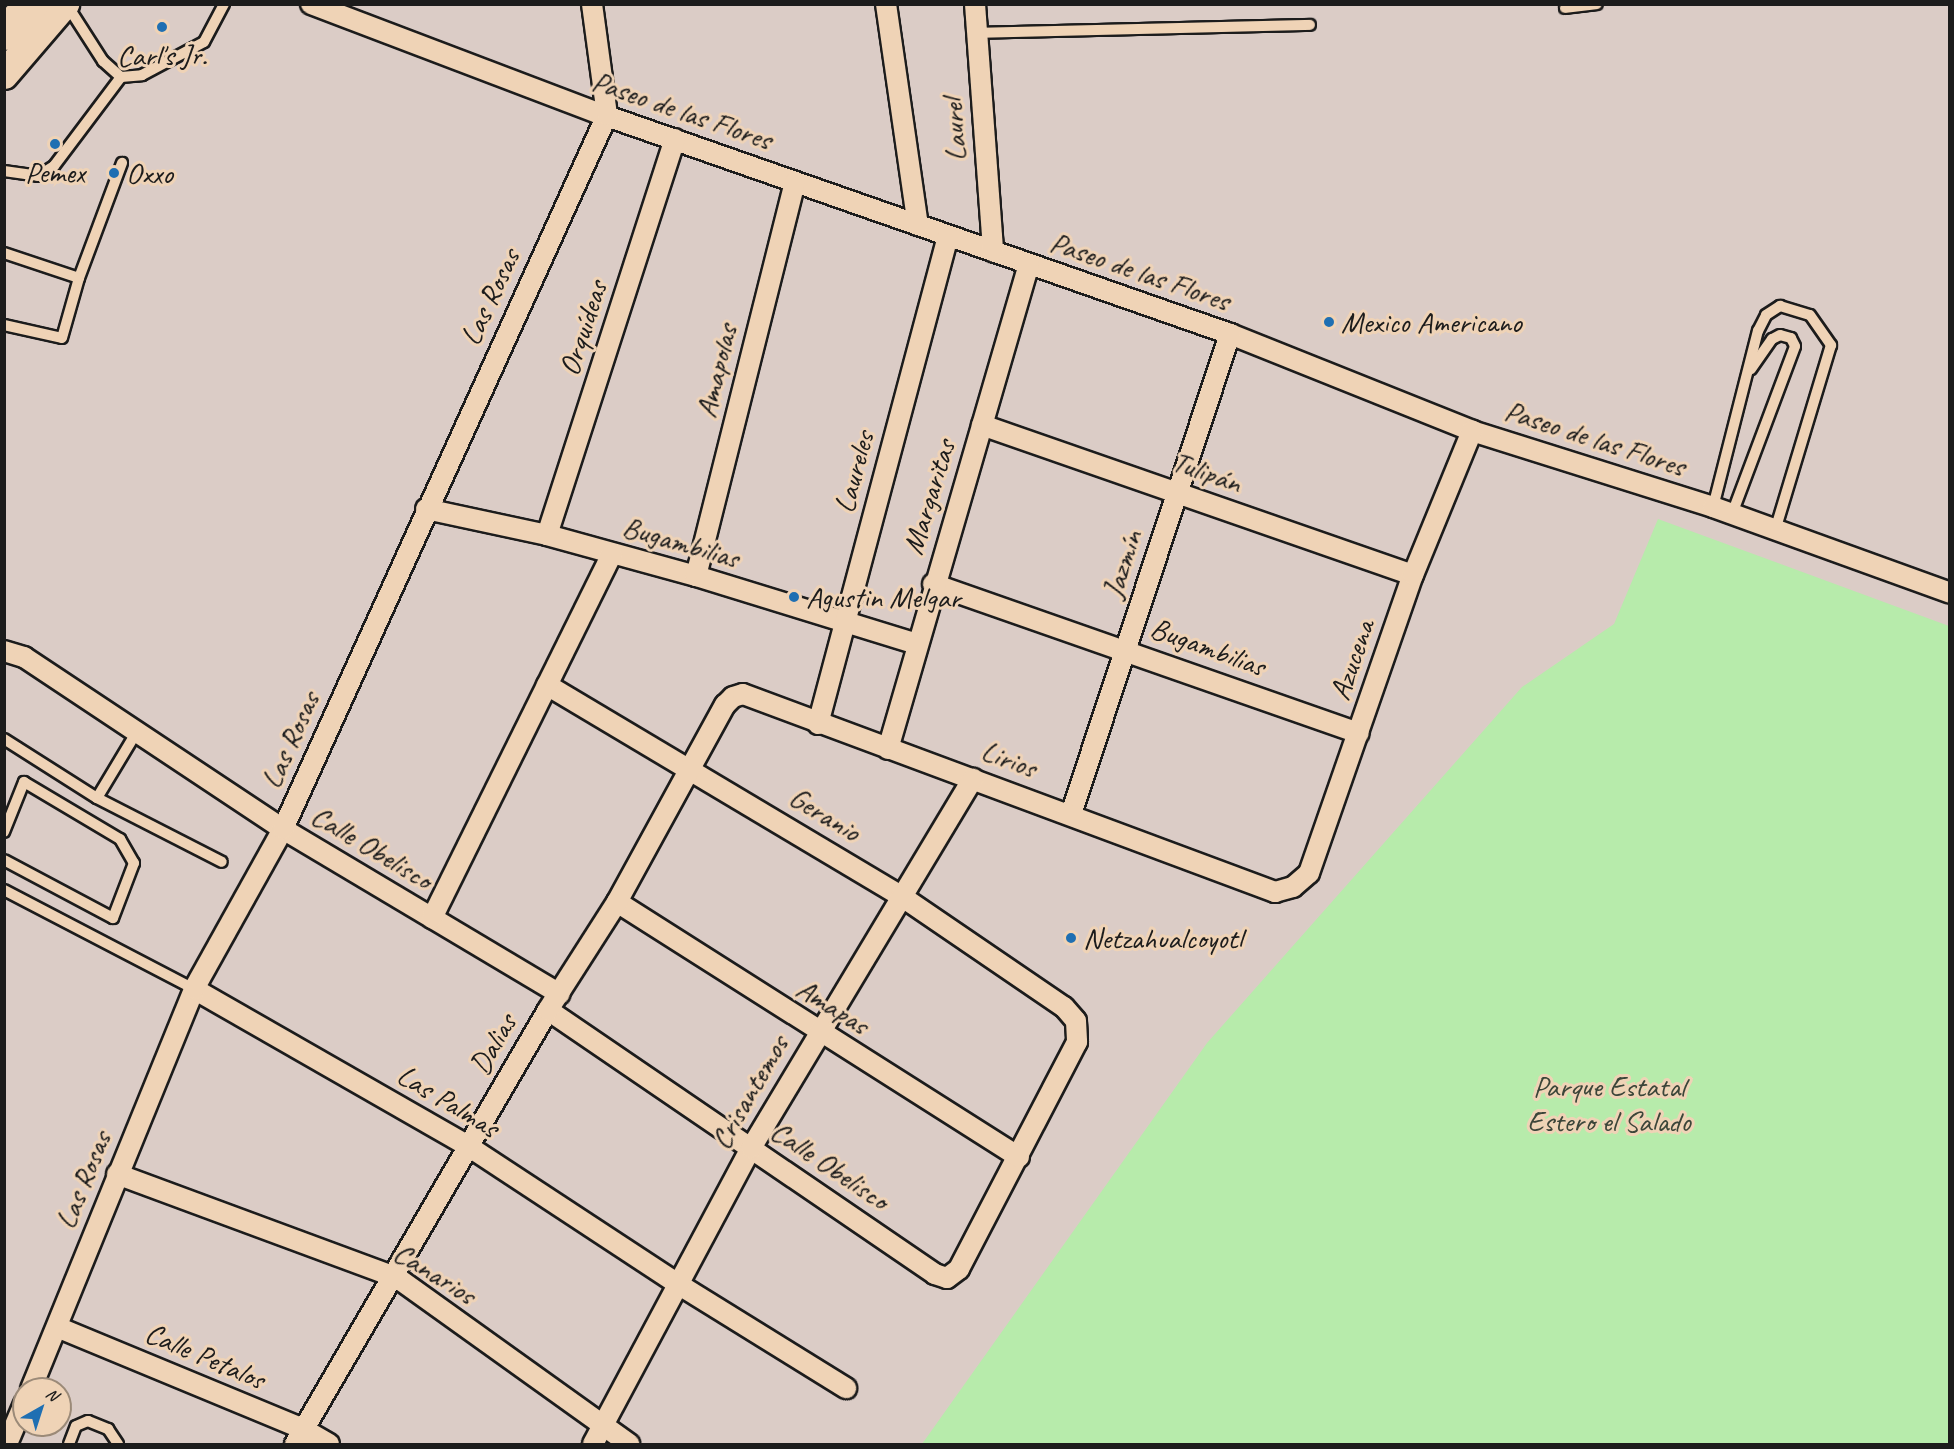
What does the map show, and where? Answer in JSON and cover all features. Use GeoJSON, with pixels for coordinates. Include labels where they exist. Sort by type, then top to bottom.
{"type":"FeatureCollection","features":[{"type":"Feature","properties":{"kind":"highway"},"geometry":{"type":"LineString","coordinates":[[4,33],[31,4]]}},
{"type":"Feature","properties":{"kind":"main road"},"geometry":{"type":"LineString","coordinates":[[4,75],[66,4]]}},
{"type":"Feature","properties":{"kind":"street","name":"Paseo de las Flores"},"geometry":{"type":"LineString","coordinates":[[311,4],[607,115],[1230,334],[1472,431],[1722,511],[1950,593]]}},
{"type":"Feature","properties":{"kind":"street"},"geometry":{"type":"LineString","coordinates":[[592,4],[607,115]]}},
{"type":"Feature","properties":{"kind":"street"},"geometry":{"type":"LineString","coordinates":[[886,4],[918,225]]}},
{"type":"Feature","properties":{"kind":"street","name":"Laurel"},"geometry":{"type":"LineString","coordinates":[[975,4],[993,251]]}},
{"type":"Feature","properties":{"kind":"street","name":"Las Rosas"},"geometry":{"type":"LineString","coordinates":[[36,1377],[194,989],[283,829],[426,509],[607,115]]}},
{"type":"Feature","properties":{"kind":"street","name":"Orquídeas"},"geometry":{"type":"LineString","coordinates":[[547,535],[675,139]]}},
{"type":"Feature","properties":{"kind":"street","name":"Amapolas"},"geometry":{"type":"LineString","coordinates":[[696,576],[795,182]]}},
{"type":"Feature","properties":{"kind":"street","name":"Laureles"},"geometry":{"type":"LineString","coordinates":[[818,724],[948,236]]}},
{"type":"Feature","properties":{"kind":"street","name":"Margaritas"},"geometry":{"type":"LineString","coordinates":[[888,749],[933,584],[1029,264]]}},
{"type":"Feature","properties":{"kind":"street","name":"Jazmín"},"geometry":{"type":"LineString","coordinates":[[1071,814],[1230,334]]}},
{"type":"Feature","properties":{"kind":"street","name":"Tulipán"},"geometry":{"type":"LineString","coordinates":[[982,425],[1413,575]]}},
{"type":"Feature","properties":{"kind":"street","name":"Azucena"},"geometry":{"type":"LineString","coordinates":[[1275,892],[1293,888],[1309,873],[1413,575],[1472,431]]}},
{"type":"Feature","properties":{"kind":"street","name":"Bugambilias"},"geometry":{"type":"LineString","coordinates":[[426,509],[547,535],[696,576],[917,644]]}},
{"type":"Feature","properties":{"kind":"street"},"geometry":{"type":"LineString","coordinates":[[432,918],[612,554]]}},
{"type":"Feature","properties":{"kind":"street","name":"Bugambilias"},"geometry":{"type":"LineString","coordinates":[[933,584],[1126,649],[1359,733]]}},
{"type":"Feature","properties":{"kind":"street","name":"Calle Obelisco"},"geometry":{"type":"LineString","coordinates":[[4,651],[24,657],[283,829],[560,994]]}},
{"type":"Feature","properties":{"kind":"street","name":"Geranio"},"geometry":{"type":"LineString","coordinates":[[547,685],[901,896],[1064,1007],[1076,1021],[1077,1042],[1019,1157]]}},
{"type":"Feature","properties":{"kind":"street","name":"Lirios"},"geometry":{"type":"LineString","coordinates":[[725,705],[742,694],[818,724],[1071,814],[1275,892]]}},
{"type":"Feature","properties":{"kind":"street","name":"Dalias"},"geometry":{"type":"LineString","coordinates":[[299,1437],[396,1277],[468,1146],[548,1010],[617,902],[725,705]]}},
{"type":"Feature","properties":{"kind":"street","name":"Crisantemos"},"geometry":{"type":"LineString","coordinates":[[593,1444],[751,1148],[818,1032],[973,778]]}},
{"type":"Feature","properties":{"kind":"street","name":"Amapas"},"geometry":{"type":"LineString","coordinates":[[617,902],[818,1032],[1019,1157]]}},
{"type":"Feature","properties":{"kind":"street","name":"Las Palmas"},"geometry":{"type":"LineString","coordinates":[[194,989],[468,1146],[678,1284],[846,1388]]}},
{"type":"Feature","properties":{"kind":"street","name":"Calle Obelisco"},"geometry":{"type":"LineString","coordinates":[[548,1010],[935,1274],[947,1278],[959,1269],[1019,1157]]}},
{"type":"Feature","properties":{"kind":"street","name":"Canarios"},"geometry":{"type":"LineString","coordinates":[[117,1174],[396,1277],[629,1444]]}},
{"type":"Feature","properties":{"kind":"street","name":"Calle Petalos"},"geometry":{"type":"LineString","coordinates":[[57,1327],[299,1437],[329,1444]]}},
{"type":"Feature","properties":{"kind":"lane"},"geometry":{"type":"LineString","coordinates":[[66,4],[104,61],[121,77]]}},
{"type":"Feature","properties":{"kind":"lane"},"geometry":{"type":"LineString","coordinates":[[4,171],[38,176],[54,166],[121,77],[142,75],[204,42],[224,4]]}},
{"type":"Feature","properties":{"kind":"lane"},"geometry":{"type":"LineString","coordinates":[[1565,8],[1597,4]]}},
{"type":"Feature","properties":{"kind":"lane"},"geometry":{"type":"LineString","coordinates":[[977,33],[1310,25]]}},
{"type":"Feature","properties":{"kind":"lane"},"geometry":{"type":"LineString","coordinates":[[4,325],[62,338],[79,278],[122,163]]}},
{"type":"Feature","properties":{"kind":"lane"},"geometry":{"type":"LineString","coordinates":[[4,253],[79,278]]}},
{"type":"Feature","properties":{"kind":"lane"},"geometry":{"type":"LineString","coordinates":[[1722,511],[1746,376],[1758,331],[1766,315],[1780,306],[1810,315],[1822,328],[1831,345],[1775,530]]}},
{"type":"Feature","properties":{"kind":"lane"},"geometry":{"type":"LineString","coordinates":[[1722,511],[1795,346],[1791,338],[1780,335],[1772,339],[1746,376]]}},
{"type":"Feature","properties":{"kind":"lane"},"geometry":{"type":"LineString","coordinates":[[97,798],[136,733]]}},
{"type":"Feature","properties":{"kind":"lane"},"geometry":{"type":"LineString","coordinates":[[4,739],[97,798],[222,862]]}},
{"type":"Feature","properties":{"kind":"lane"},"geometry":{"type":"LineString","coordinates":[[4,832],[24,783],[120,839],[134,863],[113,918],[4,860]]}},
{"type":"Feature","properties":{"kind":"lane","name":"Las Palmas"},"geometry":{"type":"LineString","coordinates":[[4,890],[194,989]]}},
{"type":"Feature","properties":{"kind":"lane"},"geometry":{"type":"LineString","coordinates":[[69,1444],[76,1426],[88,1421],[108,1429],[118,1444]]}},
{"type":"Feature","properties":{"kind":"green space","name":"Parque Estatal Estero el Salado"},"geometry":{"type":"Polygon","coordinates":[[[1658,519],[1949,626],[1949,1444],[922,1444],[1207,1043],[1522,687],[1614,624],[1658,519]]]}},
{"type":"Feature","properties":{"kind":"place","name":"Carl's Jr."},"geometry":{"type":"Point","coordinates":[162,27]}},
{"type":"Feature","properties":{"kind":"place","name":"Pemex"},"geometry":{"type":"Point","coordinates":[55,144]}},
{"type":"Feature","properties":{"kind":"place","name":"Oxxo"},"geometry":{"type":"Point","coordinates":[114,173]}},
{"type":"Feature","properties":{"kind":"place","name":"Mexico Americano"},"geometry":{"type":"Point","coordinates":[1329,322]}},
{"type":"Feature","properties":{"kind":"place","name":"Agustin Melgar"},"geometry":{"type":"Point","coordinates":[794,597]}},
{"type":"Feature","properties":{"kind":"place","name":"Netzahualcoyotl"},"geometry":{"type":"Point","coordinates":[1071,938]}}]}
